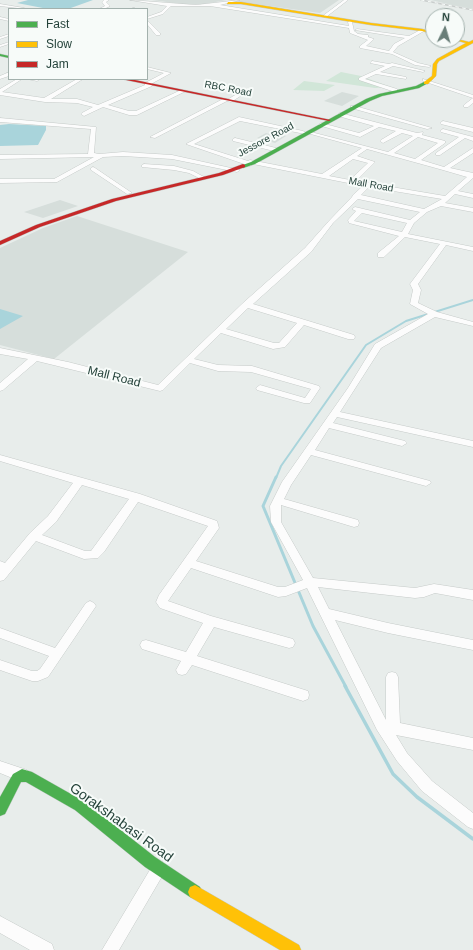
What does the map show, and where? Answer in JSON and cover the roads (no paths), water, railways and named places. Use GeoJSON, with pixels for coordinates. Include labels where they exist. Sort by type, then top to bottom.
{"type":"FeatureCollection","features":[{"type":"Feature","properties":{"kind":"main road"},"geometry":{"type":"LineString","coordinates":[[228,3],[241,3],[325,16],[350,25],[425,31]]}},
{"type":"Feature","properties":{"kind":"main road","name":"Jessore Road"},"geometry":{"type":"LineString","coordinates":[[326,122],[373,95],[416,84],[428,75],[434,76],[435,64],[438,60],[468,41]]}},
{"type":"Feature","properties":{"kind":"main road","name":"Jessore Road"},"geometry":{"type":"LineString","coordinates":[[250,163],[306,132],[381,95],[410,89],[428,75],[435,58],[468,41]]}},
{"type":"Feature","properties":{"kind":"main road"},"geometry":{"type":"LineString","coordinates":[[0,48],[8,55]]}},
{"type":"Feature","properties":{"kind":"main road","name":"RBC Road"},"geometry":{"type":"LineString","coordinates":[[127,80],[326,122]]}},
{"type":"Feature","properties":{"kind":"main road","name":"Jessore Road"},"geometry":{"type":"LineString","coordinates":[[31,227],[114,200],[235,170],[306,132]]}},
{"type":"Feature","properties":{"kind":"main road","name":"Jessore Road"},"geometry":{"type":"LineString","coordinates":[[6,238],[31,227],[128,193],[235,170]]}},
{"type":"Feature","properties":{"kind":"main road"},"geometry":{"type":"LineString","coordinates":[[0,810],[17,778],[22,775]]}},
{"type":"Feature","properties":{"kind":"main road","name":"Gorakshabasi Road"},"geometry":{"type":"LineString","coordinates":[[22,775],[28,776],[80,806],[159,868],[285,948]]}},
{"type":"Feature","properties":{"kind":"street"},"geometry":{"type":"LineString","coordinates":[[103,8],[108,6],[104,2],[107,0]]}},
{"type":"Feature","properties":{"kind":"street"},"geometry":{"type":"LineString","coordinates":[[132,0],[170,5],[211,6],[350,25],[410,37]]}},
{"type":"Feature","properties":{"kind":"street"},"geometry":{"type":"LineString","coordinates":[[211,6],[238,0]]}},
{"type":"Feature","properties":{"kind":"street"},"geometry":{"type":"LineString","coordinates":[[325,16],[346,0]]}},
{"type":"Feature","properties":{"kind":"street"},"geometry":{"type":"LineString","coordinates":[[136,8],[148,3]]}},
{"type":"Feature","properties":{"kind":"street"},"geometry":{"type":"LineString","coordinates":[[0,5],[18,8]]}},
{"type":"Feature","properties":{"kind":"street"},"geometry":{"type":"LineString","coordinates":[[148,18],[166,10],[170,5]]}},
{"type":"Feature","properties":{"kind":"street"},"geometry":{"type":"LineString","coordinates":[[148,11],[159,14]]}},
{"type":"Feature","properties":{"kind":"street"},"geometry":{"type":"LineString","coordinates":[[148,22],[158,34]]}},
{"type":"Feature","properties":{"kind":"street"},"geometry":{"type":"LineString","coordinates":[[350,25],[352,32],[356,35],[372,39],[362,46],[390,52],[418,64],[428,75]]}},
{"type":"Feature","properties":{"kind":"street"},"geometry":{"type":"LineString","coordinates":[[390,52],[396,45],[422,30]]}},
{"type":"Feature","properties":{"kind":"street"},"geometry":{"type":"LineString","coordinates":[[372,62],[386,66]]}},
{"type":"Feature","properties":{"kind":"street"},"geometry":{"type":"LineString","coordinates":[[395,90],[361,79],[392,64],[428,75],[462,94],[473,97]]}},
{"type":"Feature","properties":{"kind":"street"},"geometry":{"type":"LineString","coordinates":[[84,114],[153,86],[169,72],[148,68]]}},
{"type":"Feature","properties":{"kind":"street"},"geometry":{"type":"LineString","coordinates":[[375,72],[404,78]]}},
{"type":"Feature","properties":{"kind":"street"},"geometry":{"type":"LineString","coordinates":[[148,74],[162,77]]}},
{"type":"Feature","properties":{"kind":"street"},"geometry":{"type":"LineString","coordinates":[[0,92],[18,80]]}},
{"type":"Feature","properties":{"kind":"street"},"geometry":{"type":"LineString","coordinates":[[45,100],[79,80]]}},
{"type":"Feature","properties":{"kind":"street"},"geometry":{"type":"LineString","coordinates":[[153,137],[247,90]]}},
{"type":"Feature","properties":{"kind":"street"},"geometry":{"type":"LineString","coordinates":[[0,92],[45,100],[76,101],[129,113],[140,113],[183,91]]}},
{"type":"Feature","properties":{"kind":"street"},"geometry":{"type":"LineString","coordinates":[[466,106],[473,100]]}},
{"type":"Feature","properties":{"kind":"street"},"geometry":{"type":"LineString","coordinates":[[114,109],[121,106]]}},
{"type":"Feature","properties":{"kind":"street"},"geometry":{"type":"LineString","coordinates":[[353,108],[429,128],[390,153]]}},
{"type":"Feature","properties":{"kind":"street"},"geometry":{"type":"LineString","coordinates":[[340,115],[443,142],[416,161]]}},
{"type":"Feature","properties":{"kind":"street"},"geometry":{"type":"LineString","coordinates":[[228,116],[306,132],[472,175]]}},
{"type":"Feature","properties":{"kind":"street"},"geometry":{"type":"LineString","coordinates":[[372,123],[384,116]]}},
{"type":"Feature","properties":{"kind":"street","name":"Mall Road"},"geometry":{"type":"LineString","coordinates":[[239,119],[187,143],[250,163],[446,198]]}},
{"type":"Feature","properties":{"kind":"street"},"geometry":{"type":"LineString","coordinates":[[0,120],[94,128],[91,155]]}},
{"type":"Feature","properties":{"kind":"street"},"geometry":{"type":"LineString","coordinates":[[326,122],[360,135],[379,125]]}},
{"type":"Feature","properties":{"kind":"street"},"geometry":{"type":"LineString","coordinates":[[443,123],[473,130]]}},
{"type":"Feature","properties":{"kind":"street"},"geometry":{"type":"LineString","coordinates":[[465,128],[473,123]]}},
{"type":"Feature","properties":{"kind":"street"},"geometry":{"type":"LineString","coordinates":[[383,141],[401,131]]}},
{"type":"Feature","properties":{"kind":"street"},"geometry":{"type":"LineString","coordinates":[[443,132],[473,139]]}},
{"type":"Feature","properties":{"kind":"street"},"geometry":{"type":"LineString","coordinates":[[464,137],[466,146]]}},
{"type":"Feature","properties":{"kind":"street"},"geometry":{"type":"LineString","coordinates":[[235,140],[274,149]]}},
{"type":"Feature","properties":{"kind":"street"},"geometry":{"type":"LineString","coordinates":[[425,163],[466,146]]}},
{"type":"Feature","properties":{"kind":"street"},"geometry":{"type":"LineString","coordinates":[[445,169],[466,146]]}},
{"type":"Feature","properties":{"kind":"street"},"geometry":{"type":"LineString","coordinates":[[324,176],[367,147]]}},
{"type":"Feature","properties":{"kind":"street"},"geometry":{"type":"LineString","coordinates":[[0,157],[123,154],[172,157],[235,170]]}},
{"type":"Feature","properties":{"kind":"street"},"geometry":{"type":"LineString","coordinates":[[0,181],[55,181],[102,155]]}},
{"type":"Feature","properties":{"kind":"street"},"geometry":{"type":"LineString","coordinates":[[351,182],[372,162],[353,157]]}},
{"type":"Feature","properties":{"kind":"street"},"geometry":{"type":"LineString","coordinates":[[144,166],[174,168],[190,172],[201,177]]}},
{"type":"Feature","properties":{"kind":"street"},"geometry":{"type":"LineString","coordinates":[[93,169],[128,193]]}},
{"type":"Feature","properties":{"kind":"street"},"geometry":{"type":"LineString","coordinates":[[381,255],[404,235],[411,222],[425,211],[440,204],[472,175]]}},
{"type":"Feature","properties":{"kind":"street","name":"Mall Road"},"geometry":{"type":"LineString","coordinates":[[0,351],[160,388],[210,338],[308,250],[355,196],[368,185]]}},
{"type":"Feature","properties":{"kind":"street"},"geometry":{"type":"LineString","coordinates":[[452,192],[473,196]]}},
{"type":"Feature","properties":{"kind":"street"},"geometry":{"type":"LineString","coordinates":[[355,196],[425,211]]}},
{"type":"Feature","properties":{"kind":"street"},"geometry":{"type":"LineString","coordinates":[[440,204],[473,210]]}},
{"type":"Feature","properties":{"kind":"street"},"geometry":{"type":"LineString","coordinates":[[345,207],[411,222]]}},
{"type":"Feature","properties":{"kind":"street"},"geometry":{"type":"LineString","coordinates":[[361,210],[351,220],[351,222],[404,235],[473,249]]}},
{"type":"Feature","properties":{"kind":"street"},"geometry":{"type":"LineString","coordinates":[[444,243],[414,284],[417,290],[413,302],[416,306],[433,314],[473,324]]}},
{"type":"Feature","properties":{"kind":"street"},"geometry":{"type":"LineString","coordinates":[[246,306],[351,337]]}},
{"type":"Feature","properties":{"kind":"street"},"geometry":{"type":"LineString","coordinates":[[433,314],[378,346],[352,388],[286,484],[275,506],[276,522],[307,584],[326,613],[388,727],[402,757],[428,786],[473,822]]}},
{"type":"Feature","properties":{"kind":"street"},"geometry":{"type":"LineString","coordinates":[[220,330],[273,346],[280,346],[289,338],[301,323]]}},
{"type":"Feature","properties":{"kind":"street"},"geometry":{"type":"LineString","coordinates":[[0,388],[35,358]]}},
{"type":"Feature","properties":{"kind":"street"},"geometry":{"type":"LineString","coordinates":[[188,360],[218,368],[252,369],[316,388],[307,401],[260,388]]}},
{"type":"Feature","properties":{"kind":"street"},"geometry":{"type":"LineString","coordinates":[[334,413],[473,444]]}},
{"type":"Feature","properties":{"kind":"street"},"geometry":{"type":"LineString","coordinates":[[326,424],[402,443]]}},
{"type":"Feature","properties":{"kind":"street"},"geometry":{"type":"LineString","coordinates":[[308,451],[426,483]]}},
{"type":"Feature","properties":{"kind":"street"},"geometry":{"type":"LineString","coordinates":[[0,458],[136,497],[213,524],[214,528],[190,563],[163,598],[162,602],[164,605],[212,621],[289,643]]}},
{"type":"Feature","properties":{"kind":"street"},"geometry":{"type":"LineString","coordinates":[[2,570],[52,519],[80,481]]}},
{"type":"Feature","properties":{"kind":"street"},"geometry":{"type":"LineString","coordinates":[[34,536],[84,556],[94,555],[100,549],[136,497]]}},
{"type":"Feature","properties":{"kind":"street"},"geometry":{"type":"LineString","coordinates":[[278,500],[354,523]]}},
{"type":"Feature","properties":{"kind":"street"},"geometry":{"type":"LineString","coordinates":[[190,563],[278,592],[307,584],[415,593],[424,592],[434,588],[473,595]]}},
{"type":"Feature","properties":{"kind":"street"},"geometry":{"type":"LineString","coordinates":[[0,665],[32,676],[38,676],[44,673],[90,606]]}},
{"type":"Feature","properties":{"kind":"street"},"geometry":{"type":"LineString","coordinates":[[326,613],[388,628],[473,645]]}},
{"type":"Feature","properties":{"kind":"street"},"geometry":{"type":"LineString","coordinates":[[186,664],[212,621]]}},
{"type":"Feature","properties":{"kind":"street"},"geometry":{"type":"LineString","coordinates":[[0,633],[58,654]]}},
{"type":"Feature","properties":{"kind":"street"},"geometry":{"type":"LineString","coordinates":[[146,645],[186,664],[303,695]]}},
{"type":"Feature","properties":{"kind":"street"},"geometry":{"type":"LineString","coordinates":[[388,727],[392,678]]}},
{"type":"Feature","properties":{"kind":"street"},"geometry":{"type":"LineString","coordinates":[[388,727],[473,744]]}},
{"type":"Feature","properties":{"kind":"street"},"geometry":{"type":"LineString","coordinates":[[0,767],[22,775]]}},
{"type":"Feature","properties":{"kind":"street"},"geometry":{"type":"LineString","coordinates":[[110,950],[159,868]]}},
{"type":"Feature","properties":{"kind":"street"},"geometry":{"type":"LineString","coordinates":[[0,924],[46,950]]}},
{"type":"Feature","properties":{"kind":"water"},"geometry":{"type":"Polygon","coordinates":[[[28,0],[93,0],[71,8],[43,8],[17,3],[28,0]]]}},
{"type":"Feature","properties":{"kind":"water"},"geometry":{"type":"Polygon","coordinates":[[[0,125],[46,126],[46,130],[38,145],[0,146],[0,125]]]}},
{"type":"Feature","properties":{"kind":"water"},"geometry":{"type":"Polygon","coordinates":[[[0,309],[23,316],[0,329],[0,309]]]}},
{"type":"Feature","properties":{"kind":"waterway"},"geometry":{"type":"LineString","coordinates":[[276,478],[281,466],[366,345],[406,321],[473,300]]}},
{"type":"Feature","properties":{"kind":"waterway"},"geometry":{"type":"LineString","coordinates":[[276,477],[263,506],[313,626],[346,687]]}},
{"type":"Feature","properties":{"kind":"waterway"},"geometry":{"type":"LineString","coordinates":[[345,686],[393,774],[417,797],[473,839]]}},
{"type":"Feature","properties":{"kind":"railway"},"geometry":{"type":"LineString","coordinates":[[421,0],[473,10]]}}]}
